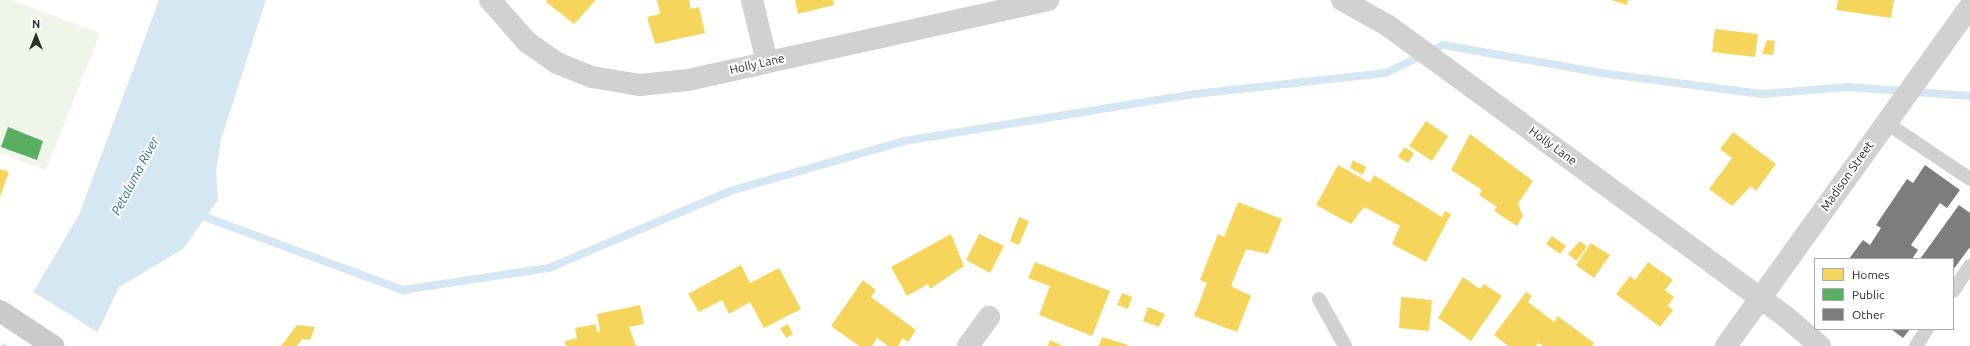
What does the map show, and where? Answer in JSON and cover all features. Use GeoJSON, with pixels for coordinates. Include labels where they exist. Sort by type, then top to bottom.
{"type":"FeatureCollection","features":[{"type":"Feature","properties":{"kind":"main road"},"geometry":{"type":"LineString","coordinates":[[0,311],[53,346]]}},
{"type":"Feature","properties":{"kind":"street","name":"Holly Lane"},"geometry":{"type":"LineString","coordinates":[[490,0],[527,42],[557,63],[592,77],[640,85],[688,80],[1048,0]]}},
{"type":"Feature","properties":{"kind":"street"},"geometry":{"type":"LineString","coordinates":[[752,0],[767,62]]}},
{"type":"Feature","properties":{"kind":"street","name":"Holly Lane"},"geometry":{"type":"LineString","coordinates":[[1342,0],[1387,25],[1760,298],[1820,346]]}},
{"type":"Feature","properties":{"kind":"street","name":"Madison Street"},"geometry":{"type":"LineString","coordinates":[[1726,346],[1970,6]]}},
{"type":"Feature","properties":{"kind":"street"},"geometry":{"type":"LineString","coordinates":[[968,346],[990,317]]}},
{"type":"Feature","properties":{"kind":"lane"},"geometry":{"type":"LineString","coordinates":[[1889,117],[1970,179]]}},
{"type":"Feature","properties":{"kind":"lane"},"geometry":{"type":"LineString","coordinates":[[1954,290],[1970,266]]}},
{"type":"Feature","properties":{"kind":"lane"},"geometry":{"type":"LineString","coordinates":[[1319,299],[1345,346]]}},
{"type":"Feature","properties":{"kind":"lane"},"geometry":{"type":"LineString","coordinates":[[1916,346],[1926,330]]}},
{"type":"Feature","properties":{"kind":"shaded area"},"geometry":{"type":"Polygon","coordinates":[[[0,0],[11,0],[100,33],[46,170],[0,153],[0,0]]]}},
{"type":"Feature","properties":{"kind":"water","name":"Petaluma River"},"geometry":{"type":"Polygon","coordinates":[[[159,0],[266,0],[221,140],[216,171],[218,200],[183,249],[119,287],[91,346],[1,346],[79,215],[159,0]]]}},
{"type":"Feature","properties":{"kind":"pier"},"geometry":{"type":"Polygon","coordinates":[[[32,291],[99,333],[93,346],[8,346],[1,342],[32,291]]]}},
{"type":"Feature","properties":{"kind":"building: Homes"},"geometry":{"type":"Polygon","coordinates":[[[548,0],[596,0],[574,24],[546,2],[548,0]]]}},
{"type":"Feature","properties":{"kind":"building: Homes"},"geometry":{"type":"Polygon","coordinates":[[[657,0],[689,0],[691,9],[699,7],[705,33],[655,44],[647,17],[660,14],[657,0]]]}},
{"type":"Feature","properties":{"kind":"building: Homes"},"geometry":{"type":"Polygon","coordinates":[[[795,0],[833,0],[834,5],[798,14],[795,0]]]}},
{"type":"Feature","properties":{"kind":"building: Homes"},"geometry":{"type":"Polygon","coordinates":[[[1611,0],[1628,0],[1627,5],[1611,0]]]}},
{"type":"Feature","properties":{"kind":"building: Homes"},"geometry":{"type":"Polygon","coordinates":[[[1838,0],[1894,0],[1891,18],[1836,10],[1838,0]]]}},
{"type":"Feature","properties":{"kind":"building: Homes"},"geometry":{"type":"Polygon","coordinates":[[[1715,29],[1758,34],[1755,57],[1712,52],[1715,29]]]}},
{"type":"Feature","properties":{"kind":"building: Homes"},"geometry":{"type":"Polygon","coordinates":[[[1767,40],[1775,41],[1773,55],[1762,54],[1767,40]]]}},
{"type":"Feature","properties":{"kind":"building: Homes"},"geometry":{"type":"Polygon","coordinates":[[[1426,121],[1448,136],[1432,161],[1409,146],[1426,121]]]}},
{"type":"Feature","properties":{"kind":"building: Homes"},"geometry":{"type":"Polygon","coordinates":[[[1733,132],[1776,164],[1756,191],[1751,186],[1732,206],[1709,189],[1732,158],[1720,149],[1733,132]]]}},
{"type":"Feature","properties":{"kind":"building: Homes"},"geometry":{"type":"Polygon","coordinates":[[[1470,134],[1533,181],[1518,204],[1523,216],[1517,226],[1494,211],[1497,207],[1479,195],[1482,190],[1451,170],[1470,134]]]}},
{"type":"Feature","properties":{"kind":"building: Homes"},"geometry":{"type":"Polygon","coordinates":[[[1404,147],[1414,153],[1408,163],[1398,157],[1404,147]]]}},
{"type":"Feature","properties":{"kind":"building: Homes"},"geometry":{"type":"Polygon","coordinates":[[[1353,160],[1366,167],[1363,175],[1350,168],[1353,160]]]}},
{"type":"Feature","properties":{"kind":"building: Homes"},"geometry":{"type":"Polygon","coordinates":[[[1338,165],[1370,183],[1374,175],[1442,217],[1445,211],[1451,214],[1426,262],[1392,244],[1400,226],[1364,207],[1351,224],[1316,205],[1338,165]]]}},
{"type":"Feature","properties":{"kind":"building: Homes"},"geometry":{"type":"Polygon","coordinates":[[[0,169],[9,172],[0,197],[0,169]]]}},
{"type":"Feature","properties":{"kind":"building: Homes"},"geometry":{"type":"Polygon","coordinates":[[[1238,202],[1282,219],[1268,254],[1246,249],[1231,286],[1251,296],[1237,332],[1194,316],[1207,283],[1200,280],[1218,234],[1224,237],[1238,202]]]}},
{"type":"Feature","properties":{"kind":"building: Homes"},"geometry":{"type":"Polygon","coordinates":[[[1019,217],[1029,221],[1019,245],[1010,241],[1019,217]]]}},
{"type":"Feature","properties":{"kind":"building: Homes"},"geometry":{"type":"Polygon","coordinates":[[[951,234],[964,266],[930,289],[928,284],[907,296],[891,267],[951,234]]]}},
{"type":"Feature","properties":{"kind":"building: Homes"},"geometry":{"type":"Polygon","coordinates":[[[979,234],[1004,246],[990,273],[966,260],[979,234]]]}},
{"type":"Feature","properties":{"kind":"building: Homes"},"geometry":{"type":"Polygon","coordinates":[[[1552,236],[1566,246],[1560,254],[1546,244],[1552,236]]]}},
{"type":"Feature","properties":{"kind":"building: Homes"},"geometry":{"type":"Polygon","coordinates":[[[1580,241],[1587,247],[1576,261],[1568,254],[1580,241]]]}},
{"type":"Feature","properties":{"kind":"building: Homes"},"geometry":{"type":"Polygon","coordinates":[[[1591,243],[1610,255],[1594,278],[1576,265],[1591,243]]]}},
{"type":"Feature","properties":{"kind":"building: Homes"},"geometry":{"type":"Polygon","coordinates":[[[1035,262],[1110,291],[1092,336],[1039,315],[1050,286],[1028,278],[1035,262]]]}},
{"type":"Feature","properties":{"kind":"building: Homes"},"geometry":{"type":"Polygon","coordinates":[[[1648,262],[1673,280],[1665,290],[1674,297],[1668,306],[1673,310],[1660,327],[1616,294],[1630,276],[1635,280],[1648,262]]]}},
{"type":"Feature","properties":{"kind":"building: Homes"},"geometry":{"type":"Polygon","coordinates":[[[741,265],[750,283],[779,268],[801,309],[764,328],[750,302],[729,314],[722,300],[699,312],[688,294],[741,265]]]}},
{"type":"Feature","properties":{"kind":"building: Homes"},"geometry":{"type":"Polygon","coordinates":[[[1463,277],[1480,289],[1484,284],[1502,296],[1471,341],[1438,318],[1463,277]]]}},
{"type":"Feature","properties":{"kind":"building: Homes"},"geometry":{"type":"Polygon","coordinates":[[[863,280],[876,290],[871,297],[916,330],[908,342],[903,338],[898,346],[888,346],[877,338],[872,346],[859,346],[831,326],[863,280]]]}},
{"type":"Feature","properties":{"kind":"building: Homes"},"geometry":{"type":"Polygon","coordinates":[[[1526,292],[1532,296],[1528,302],[1554,322],[1558,316],[1594,343],[1592,346],[1543,346],[1538,343],[1536,346],[1508,346],[1494,335],[1526,292]]]}},
{"type":"Feature","properties":{"kind":"building: Homes"},"geometry":{"type":"Polygon","coordinates":[[[1122,293],[1132,297],[1128,309],[1117,305],[1122,293]]]}},
{"type":"Feature","properties":{"kind":"building: Homes"},"geometry":{"type":"Polygon","coordinates":[[[1401,297],[1432,300],[1429,331],[1399,328],[1401,297]]]}},
{"type":"Feature","properties":{"kind":"building: Homes"},"geometry":{"type":"Polygon","coordinates":[[[640,305],[644,324],[629,327],[636,346],[566,346],[565,341],[577,338],[575,328],[596,324],[597,332],[600,331],[597,314],[640,305]]]}},
{"type":"Feature","properties":{"kind":"building: Homes"},"geometry":{"type":"Polygon","coordinates":[[[1148,307],[1165,314],[1159,327],[1143,321],[1148,307]]]}},
{"type":"Feature","properties":{"kind":"building: Homes"},"geometry":{"type":"Polygon","coordinates":[[[788,324],[793,334],[786,338],[780,328],[788,324]]]}},
{"type":"Feature","properties":{"kind":"building: Homes"},"geometry":{"type":"Polygon","coordinates":[[[297,325],[315,327],[310,340],[302,339],[297,346],[281,346],[297,325]]]}},
{"type":"Feature","properties":{"kind":"building: Homes"},"geometry":{"type":"Polygon","coordinates":[[[1102,337],[1128,345],[1128,346],[1099,346],[1102,337]]]}},
{"type":"Feature","properties":{"kind":"building: Homes"},"geometry":{"type":"Polygon","coordinates":[[[1050,340],[1063,346],[1048,346],[1050,340]]]}},
{"type":"Feature","properties":{"kind":"building: Public"},"geometry":{"type":"Polygon","coordinates":[[[8,127],[43,141],[37,160],[1,147],[8,127]]]}},
{"type":"Feature","properties":{"kind":"building: Other"},"geometry":{"type":"Polygon","coordinates":[[[1925,165],[1960,190],[1947,208],[1940,203],[1911,245],[1918,250],[1913,258],[1850,258],[1863,240],[1870,245],[1881,228],[1876,225],[1907,179],[1913,183],[1925,165]]]}},
{"type":"Feature","properties":{"kind":"building: Other"},"geometry":{"type":"Polygon","coordinates":[[[1959,205],[1970,213],[1970,247],[1954,269],[1954,258],[1921,258],[1959,205]]]}},
{"type":"Feature","properties":{"kind":"building: Other"},"geometry":{"type":"Polygon","coordinates":[[[1892,330],[1909,330],[1903,338],[1892,330]]]}},
{"type":"Feature","properties":{"kind":"waterway"},"geometry":{"type":"LineString","coordinates":[[197,214],[403,290],[549,268],[730,191],[904,141],[1195,94],[1386,73],[1443,45],[1608,74],[1762,94],[1848,87],[1970,96]]}}]}
